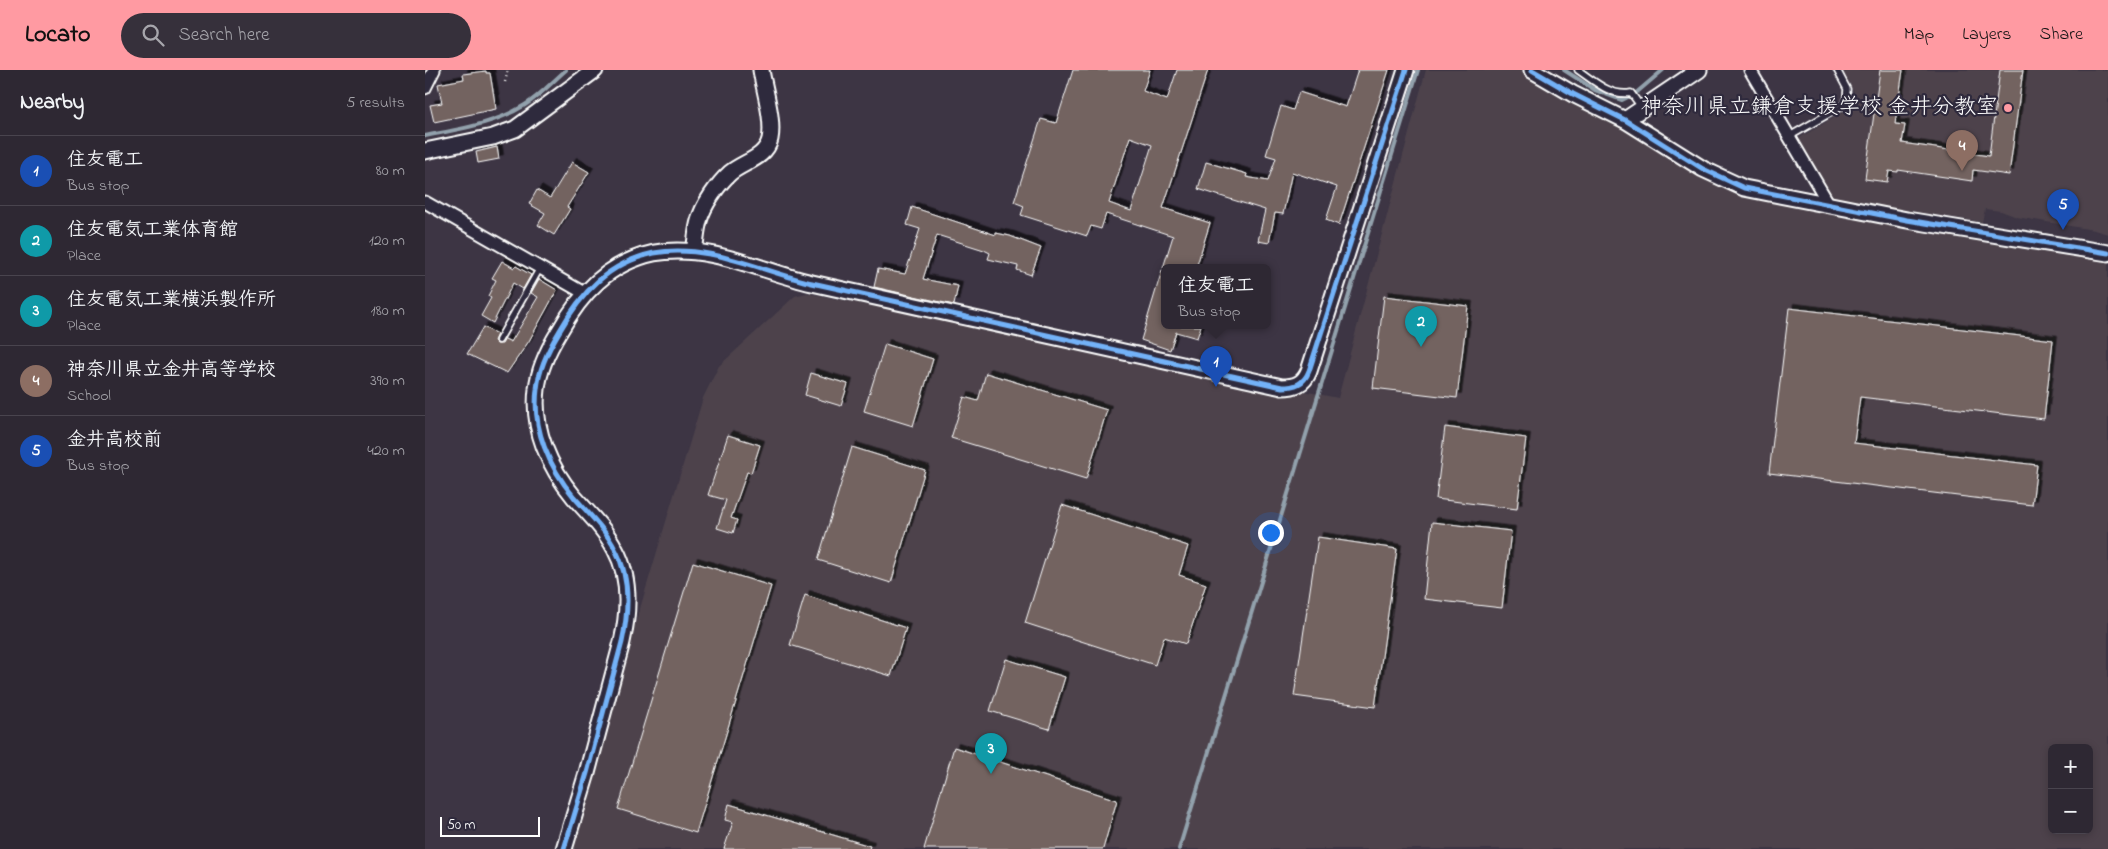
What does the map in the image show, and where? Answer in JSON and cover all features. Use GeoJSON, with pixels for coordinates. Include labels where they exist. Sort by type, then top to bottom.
{"type":"FeatureCollection","features":[{"type":"Feature","properties":{"kind":"street"},"geometry":{"type":"LineString","coordinates":[[425,88],[434,70]]}},
{"type":"Feature","properties":{"kind":"street"},"geometry":{"type":"LineString","coordinates":[[425,151],[493,137],[515,129],[595,70]]}},
{"type":"Feature","properties":{"kind":"street"},"geometry":{"type":"LineString","coordinates":[[694,251],[703,209],[729,173],[761,154],[770,139],[770,123],[761,70]]}},
{"type":"Feature","properties":{"kind":"street"},"geometry":{"type":"LineString","coordinates":[[564,849],[587,773],[622,642],[628,607],[625,577],[616,550],[602,528],[572,494],[556,471],[543,445],[536,417],[537,390],[543,362],[567,318],[584,293],[604,276],[627,262],[667,251],[694,251],[792,278],[1200,369],[1290,387],[1303,382],[1309,371],[1406,70]]}},
{"type":"Feature","properties":{"kind":"street"},"geometry":{"type":"LineString","coordinates":[[1532,70],[1573,94],[1625,120],[1703,169],[1744,188],[1830,206],[2108,253]]}},
{"type":"Feature","properties":{"kind":"street"},"geometry":{"type":"LineString","coordinates":[[1625,120],[1699,70]]}},
{"type":"Feature","properties":{"kind":"street"},"geometry":{"type":"LineString","coordinates":[[1750,70],[1830,206]]}},
{"type":"Feature","properties":{"kind":"street"},"geometry":{"type":"LineString","coordinates":[[425,202],[584,293]]}},
{"type":"Feature","properties":{"kind":"lane"},"geometry":{"type":"LineString","coordinates":[[1578,70],[1605,88],[1621,95],[1631,93],[1642,108]]}},
{"type":"Feature","properties":{"kind":"lane"},"geometry":{"type":"LineString","coordinates":[[1790,136],[1846,104],[1847,89],[1837,70]]}},
{"type":"Feature","properties":{"kind":"lane"},"geometry":{"type":"LineString","coordinates":[[499,340],[540,268]]}},
{"type":"Feature","properties":{"kind":"path"},"geometry":{"type":"LineString","coordinates":[[505,82],[508,70]]}},
{"type":"Feature","properties":{"kind":"shaded area"},"geometry":{"type":"Polygon","coordinates":[[[1426,70],[1525,70],[1713,181],[1756,199],[2108,258],[2108,849],[568,849],[703,398],[719,366],[795,296],[807,293],[1338,398],[1426,70]]]}},
{"type":"Feature","properties":{"kind":"shaded area"},"geometry":{"type":"Polygon","coordinates":[[[1842,70],[2108,70],[2108,234],[2017,217],[2001,211],[1985,209],[1982,222],[1832,199],[1798,142],[1801,137],[1852,107],[1854,92],[1842,70]]]}},
{"type":"Feature","properties":{"kind":"building"},"geometry":{"type":"Polygon","coordinates":[[[1073,70],[1150,70],[1143,91],[1167,100],[1177,70],[1208,70],[1163,208],[1210,223],[1197,264],[1164,264],[1173,236],[1106,214],[1101,229],[1091,226],[1087,236],[1021,215],[1024,206],[1014,202],[1041,119],[1056,123],[1073,70]],[[1130,137],[1109,203],[1131,211],[1152,145],[1130,137]]]}},
{"type":"Feature","properties":{"kind":"building"},"geometry":{"type":"Polygon","coordinates":[[[1358,70],[1389,70],[1339,225],[1326,220],[1337,187],[1292,172],[1283,214],[1275,213],[1269,243],[1258,241],[1265,210],[1198,189],[1206,162],[1247,174],[1246,177],[1268,181],[1276,158],[1266,155],[1281,106],[1293,110],[1299,92],[1346,107],[1358,70]]]}},
{"type":"Feature","properties":{"kind":"building"},"geometry":{"type":"Polygon","coordinates":[[[1880,70],[1903,70],[1895,124],[1905,125],[1902,143],[1989,156],[2000,70],[2023,70],[2009,175],[1973,170],[1972,181],[1898,170],[1898,172],[1889,171],[1887,182],[1865,179],[1880,70]]]}},
{"type":"Feature","properties":{"kind":"building"},"geometry":{"type":"Polygon","coordinates":[[[486,71],[486,73],[490,73],[496,109],[434,122],[430,105],[442,103],[438,84],[464,79],[463,74],[486,71]]]}},
{"type":"Feature","properties":{"kind":"building"},"geometry":{"type":"Polygon","coordinates":[[[497,147],[499,159],[478,163],[476,152],[497,147]]]}},
{"type":"Feature","properties":{"kind":"building"},"geometry":{"type":"Polygon","coordinates":[[[572,162],[589,172],[567,207],[570,209],[554,235],[538,225],[545,213],[529,204],[537,190],[550,198],[572,162]]]}},
{"type":"Feature","properties":{"kind":"building"},"geometry":{"type":"Polygon","coordinates":[[[912,207],[996,235],[996,233],[1010,236],[1041,248],[1031,275],[1017,270],[1018,266],[988,259],[990,253],[984,250],[937,235],[923,279],[958,286],[954,305],[874,287],[878,269],[905,274],[920,229],[907,225],[912,207]]]}},
{"type":"Feature","properties":{"kind":"building"},"geometry":{"type":"Polygon","coordinates":[[[502,261],[514,268],[516,266],[531,275],[523,289],[513,283],[493,323],[481,316],[491,298],[488,296],[496,280],[492,278],[502,261]]]}},
{"type":"Feature","properties":{"kind":"building"},"geometry":{"type":"Polygon","coordinates":[[[1161,273],[1161,329],[1200,329],[1197,338],[1176,332],[1170,350],[1141,340],[1161,273]]]}},
{"type":"Feature","properties":{"kind":"building"},"geometry":{"type":"Polygon","coordinates":[[[539,279],[557,290],[529,341],[507,373],[467,354],[483,327],[497,334],[494,341],[497,344],[502,344],[505,339],[511,342],[538,297],[531,293],[539,279]]]}},
{"type":"Feature","properties":{"kind":"building"},"geometry":{"type":"Polygon","coordinates":[[[1384,296],[1468,306],[1457,398],[1373,388],[1384,296]]]}},
{"type":"Feature","properties":{"kind":"building"},"geometry":{"type":"Polygon","coordinates":[[[1789,308],[2053,340],[2044,419],[1860,397],[1854,443],[2037,465],[2032,505],[1769,473],[1789,308]]]}},
{"type":"Feature","properties":{"kind":"building"},"geometry":{"type":"Polygon","coordinates":[[[885,344],[933,359],[913,426],[864,411],[885,344]]]}},
{"type":"Feature","properties":{"kind":"building"},"geometry":{"type":"Polygon","coordinates":[[[811,373],[848,384],[841,406],[805,395],[811,373]]]}},
{"type":"Feature","properties":{"kind":"building"},"geometry":{"type":"Polygon","coordinates":[[[986,373],[1107,410],[1086,479],[951,438],[964,397],[978,401],[986,373]]]}},
{"type":"Feature","properties":{"kind":"building"},"geometry":{"type":"Polygon","coordinates":[[[1445,427],[1526,438],[1517,509],[1436,499],[1445,427]]]}},
{"type":"Feature","properties":{"kind":"building"},"geometry":{"type":"Polygon","coordinates":[[[728,435],[760,445],[751,473],[747,472],[731,518],[737,520],[733,533],[717,528],[726,500],[708,495],[728,435]]]}},
{"type":"Feature","properties":{"kind":"building"},"geometry":{"type":"Polygon","coordinates":[[[852,447],[925,470],[891,583],[818,560],[852,447]]]}},
{"type":"Feature","properties":{"kind":"building"},"geometry":{"type":"Polygon","coordinates":[[[1062,505],[1188,546],[1179,575],[1206,584],[1186,644],[1164,637],[1155,665],[1025,623],[1062,505]]]}},
{"type":"Feature","properties":{"kind":"building"},"geometry":{"type":"Polygon","coordinates":[[[1432,522],[1511,531],[1502,608],[1424,599],[1432,522]]]}},
{"type":"Feature","properties":{"kind":"building"},"geometry":{"type":"Polygon","coordinates":[[[1318,537],[1397,549],[1375,707],[1294,696],[1318,537]]]}},
{"type":"Feature","properties":{"kind":"building"},"geometry":{"type":"Polygon","coordinates":[[[693,562],[771,586],[696,833],[618,809],[693,562]]]}},
{"type":"Feature","properties":{"kind":"building"},"geometry":{"type":"Polygon","coordinates":[[[805,595],[906,628],[891,676],[790,645],[805,595]]]}},
{"type":"Feature","properties":{"kind":"building"},"geometry":{"type":"Polygon","coordinates":[[[1006,659],[1065,677],[1049,729],[990,711],[1006,659]]]}},
{"type":"Feature","properties":{"kind":"building"},"geometry":{"type":"Polygon","coordinates":[[[954,747],[1117,800],[1103,849],[924,849],[954,747]]]}},
{"type":"Feature","properties":{"kind":"building"},"geometry":{"type":"Polygon","coordinates":[[[729,804],[870,846],[869,849],[724,849],[733,822],[725,820],[729,804]]]}},
{"type":"Feature","properties":{"kind":"waterway"},"geometry":{"type":"LineString","coordinates":[[425,136],[477,125],[513,112],[536,97],[566,70]]}},
{"type":"Feature","properties":{"kind":"waterway"},"geometry":{"type":"LineString","coordinates":[[1179,849],[1418,70]]}},
{"type":"Feature","properties":{"kind":"waterway"},"geometry":{"type":"LineString","coordinates":[[1564,70],[1595,90],[1622,100],[1636,93],[1663,70]]}},
{"type":"Feature","properties":{"kind":"cycle path"},"geometry":{"type":"LineString","coordinates":[[564,849],[587,773],[622,642],[627,595],[624,571],[611,542],[602,528],[565,485],[550,460],[540,433],[536,404],[538,381],[548,352],[577,305],[597,282],[623,264],[654,253],[694,252],[734,260],[812,283],[1282,387],[1295,385],[1302,382],[1309,371],[1406,70]]}},
{"type":"Feature","properties":{"kind":"cycle path"},"geometry":{"type":"LineString","coordinates":[[1532,70],[1573,94],[1625,120],[1703,169],[1744,188],[1907,220],[2108,253]]}},
{"type":"Feature","properties":{"kind":"place","name":"神奈川県立鎌倉支援学校 金井分教室"},"geometry":{"type":"Point","coordinates":[2008,108]}},
{"type":"Feature","properties":{"kind":"place","name":"神奈川県立金井高等学校"},"geometry":{"type":"Point","coordinates":[1962,171]}},
{"type":"Feature","properties":{"kind":"place","name":"金井高校前"},"geometry":{"type":"Point","coordinates":[2063,230]}},
{"type":"Feature","properties":{"kind":"place","name":"住友電気工業体育館"},"geometry":{"type":"Point","coordinates":[1421,347]}},
{"type":"Feature","properties":{"kind":"place","name":"住友電工"},"geometry":{"type":"Point","coordinates":[1216,387]}},
{"type":"Feature","properties":{"kind":"place","name":"住友電気工業横浜製作所"},"geometry":{"type":"Point","coordinates":[991,774]}}]}
